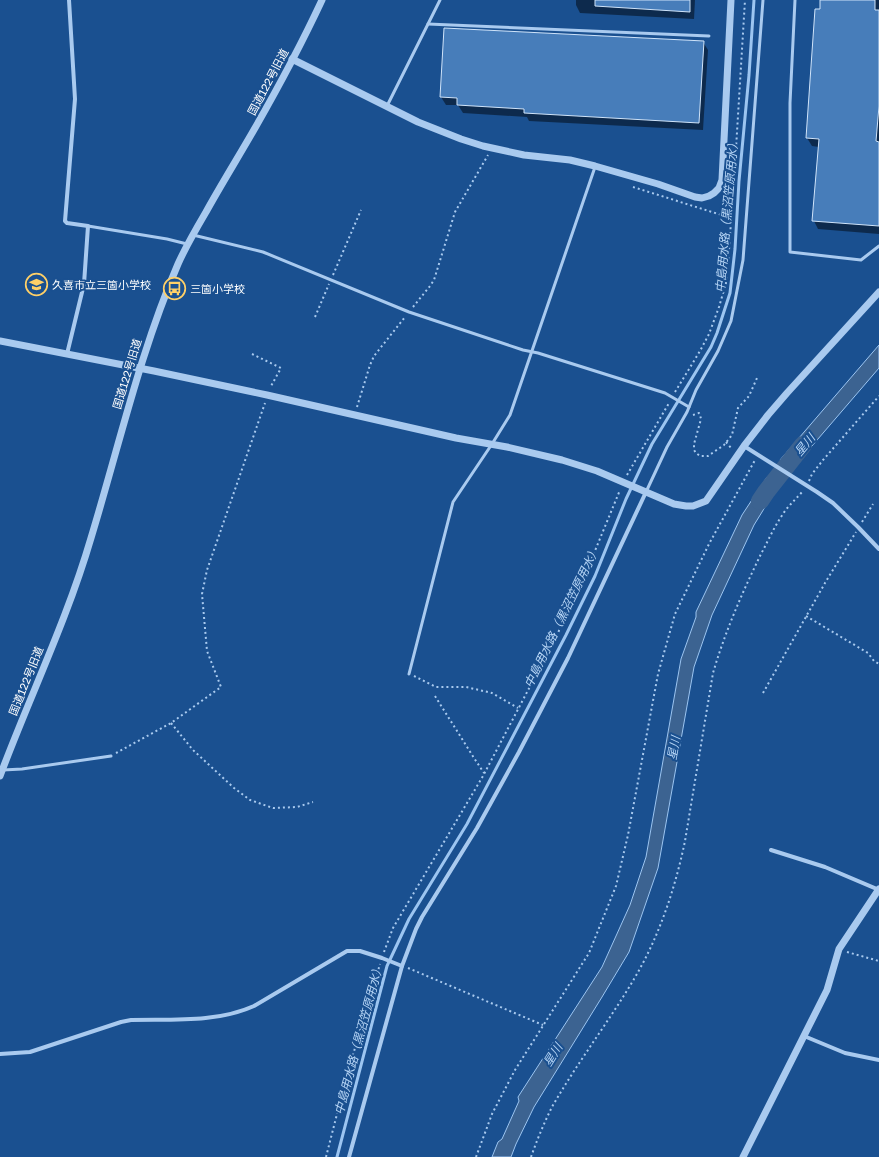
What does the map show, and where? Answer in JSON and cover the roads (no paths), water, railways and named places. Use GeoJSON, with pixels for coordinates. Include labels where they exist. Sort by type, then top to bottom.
{"type":"FeatureCollection","features":[{"type":"Feature","properties":{"kind":"street"},"geometry":{"type":"LineString","coordinates":[[66,354],[84,284],[88,226],[67,223],[65,221],[75,99],[69,0]]}},
{"type":"Feature","properties":{"kind":"street","name":"国道122号旧道"},"geometry":{"type":"LineString","coordinates":[[1,773],[79,575],[91,539],[139,368],[179,261],[192,234],[256,127],[322,0]]}},
{"type":"Feature","properties":{"kind":"street"},"geometry":{"type":"LineString","coordinates":[[292,59],[433,128],[461,139],[524,155],[570,160],[595,166],[702,198],[714,193],[719,188],[722,180],[731,0]]}},
{"type":"Feature","properties":{"kind":"street"},"geometry":{"type":"LineString","coordinates":[[0,341],[267,395],[456,438],[492,444],[562,460],[597,471],[674,504],[693,506],[706,501],[744,446],[787,393],[879,292]]}},
{"type":"Feature","properties":{"kind":"street"},"geometry":{"type":"LineString","coordinates":[[744,446],[762,456],[833,503],[879,549]]}},
{"type":"Feature","properties":{"kind":"street"},"geometry":{"type":"LineString","coordinates":[[349,1157],[402,966],[416,929],[495,797],[564,665],[638,513],[646,492]]}},
{"type":"Feature","properties":{"kind":"street"},"geometry":{"type":"LineString","coordinates":[[743,1157],[827,990],[839,949],[879,889],[825,867],[771,850]]}},
{"type":"Feature","properties":{"kind":"street"},"geometry":{"type":"LineString","coordinates":[[0,1054],[30,1052],[131,1020],[200,1018],[226,1015],[241,1011],[254,1006],[347,951],[360,951],[402,966]]}},
{"type":"Feature","properties":{"kind":"street"},"geometry":{"type":"LineString","coordinates":[[804,1036],[845,1053],[879,1060]]}},
{"type":"Feature","properties":{"kind":"lane"},"geometry":{"type":"LineString","coordinates":[[387,106],[440,0]]}},
{"type":"Feature","properties":{"kind":"lane"},"geometry":{"type":"LineString","coordinates":[[646,492],[696,390],[718,351],[731,321],[743,260],[764,0]]}},
{"type":"Feature","properties":{"kind":"lane"},"geometry":{"type":"LineString","coordinates":[[795,0],[790,103],[790,252],[861,260],[879,246]]}},
{"type":"Feature","properties":{"kind":"lane"},"geometry":{"type":"LineString","coordinates":[[428,24],[709,36]]}},
{"type":"Feature","properties":{"kind":"lane"},"geometry":{"type":"LineString","coordinates":[[409,674],[453,502],[510,415],[595,166]]}},
{"type":"Feature","properties":{"kind":"lane"},"geometry":{"type":"LineString","coordinates":[[88,226],[167,239],[187,244]]}},
{"type":"Feature","properties":{"kind":"lane"},"geometry":{"type":"LineString","coordinates":[[192,234],[263,252],[409,312],[666,393],[689,407]]}},
{"type":"Feature","properties":{"kind":"lane"},"geometry":{"type":"LineString","coordinates":[[1,773],[110,756]]}},
{"type":"Feature","properties":{"kind":"water"},"geometry":{"type":"Polygon","coordinates":[[[879,345],[879,368],[793,468],[780,460],[879,345]]]}},
{"type":"Feature","properties":{"kind":"water"},"geometry":{"type":"Polygon","coordinates":[[[767,477],[778,486],[754,525],[712,615],[694,667],[658,868],[629,952],[534,1107],[511,1157],[492,1157],[519,1101],[518,1097],[602,967],[630,905],[646,857],[681,659],[696,617],[696,612],[742,515],[767,477]]]}},
{"type":"Feature","properties":{"kind":"waterway","name":"中島用水路（黒沼笠原用水）"},"geometry":{"type":"LineString","coordinates":[[337,1157],[387,966],[409,919],[467,824],[566,635],[595,576],[626,499],[652,444],[711,347],[717,333],[730,293],[735,249],[754,0]]}},
{"type":"Feature","properties":{"kind":"waterway","name":"星川"},"geometry":{"type":"LineString","coordinates":[[760,501],[803,445]]}},
{"type":"Feature","properties":{"kind":"place","name":"久喜市立三箇小学校"},"geometry":{"type":"Point","coordinates":[36,285]}},
{"type":"Feature","properties":{"kind":"place","name":"三箇小学校"},"geometry":{"type":"Point","coordinates":[174,289]}}]}
